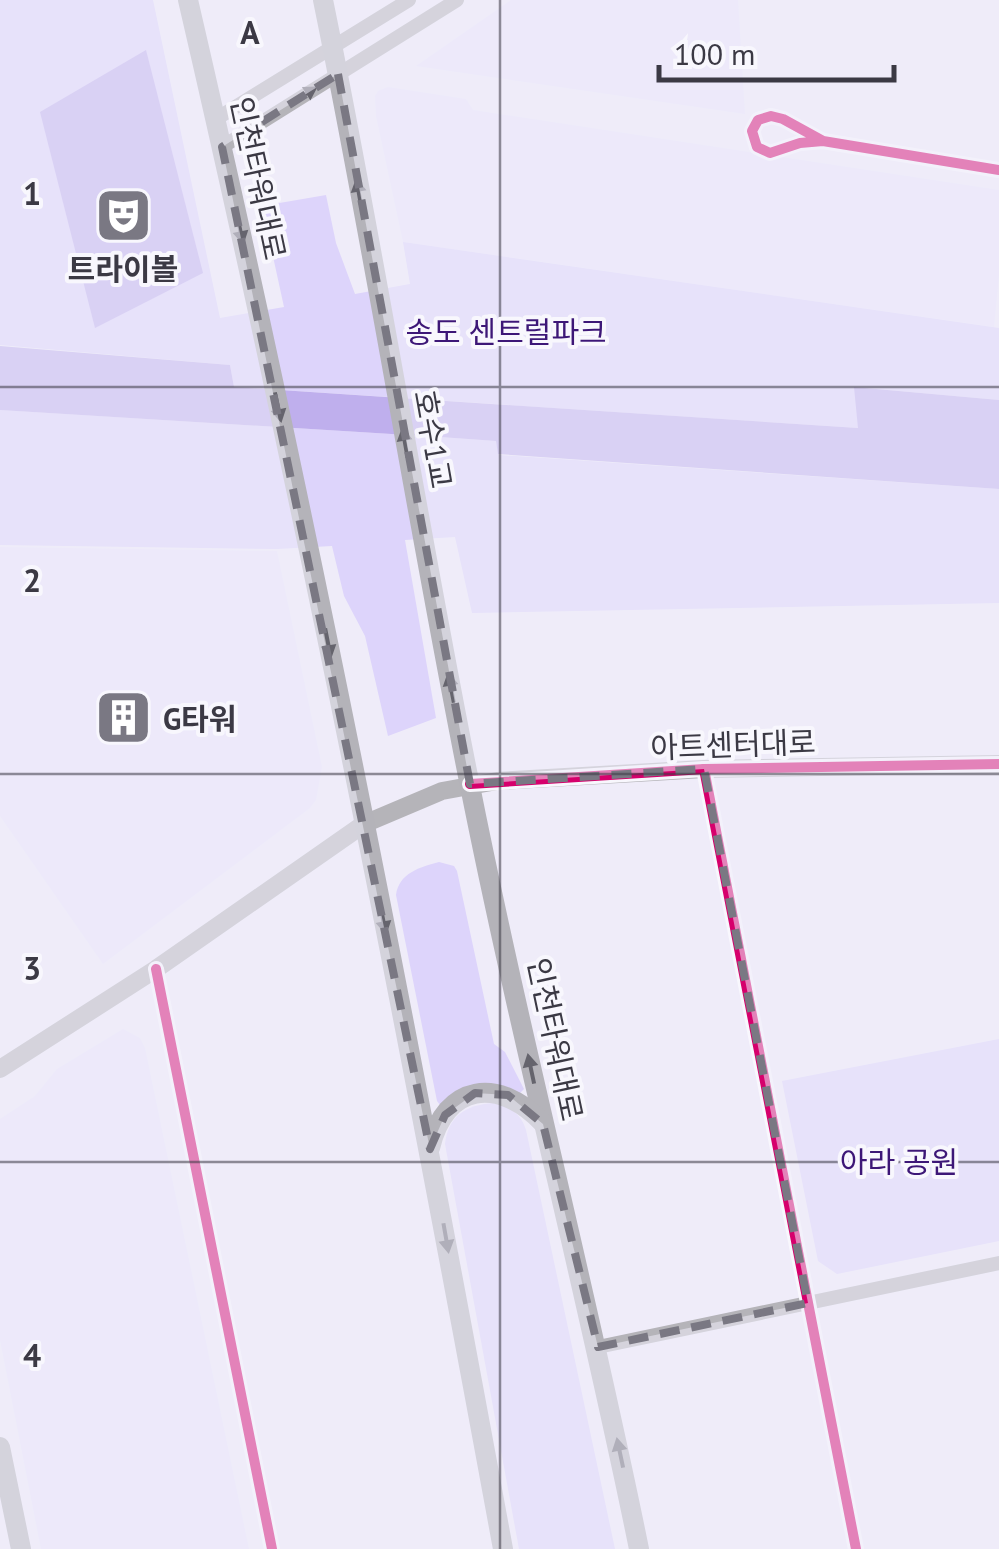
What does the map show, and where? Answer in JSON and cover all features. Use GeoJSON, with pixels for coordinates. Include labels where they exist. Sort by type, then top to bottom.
{"type":"FeatureCollection","features":[{"type":"Feature","properties":{"kind":"main road","name":"인천타워대로"},"geometry":{"type":"LineString","coordinates":[[188,0],[309,547],[364,824]]}},
{"type":"Feature","properties":{"kind":"main road"},"geometry":{"type":"LineString","coordinates":[[323,0],[338,74]]}},
{"type":"Feature","properties":{"kind":"main road","name":"호수1교"},"geometry":{"type":"LineString","coordinates":[[338,74],[422,539]]}},
{"type":"Feature","properties":{"kind":"main road","name":"인천타워대로"},"geometry":{"type":"LineString","coordinates":[[422,539],[543,1124],[598,1347],[639,1549]]}},
{"type":"Feature","properties":{"kind":"main road"},"geometry":{"type":"LineString","coordinates":[[364,824],[430,1150],[503,1549]]}},
{"type":"Feature","properties":{"kind":"main road"},"geometry":{"type":"LineString","coordinates":[[430,1150],[446,1115],[475,1093],[508,1095],[543,1124]]}},
{"type":"Feature","properties":{"kind":"main road"},"geometry":{"type":"LineString","coordinates":[[0,1447],[20,1549]]}},
{"type":"Feature","properties":{"kind":"street"},"geometry":{"type":"LineString","coordinates":[[216,118],[409,0]]}},
{"type":"Feature","properties":{"kind":"street"},"geometry":{"type":"LineString","coordinates":[[222,146],[457,0]]}},
{"type":"Feature","properties":{"kind":"street"},"geometry":{"type":"LineString","coordinates":[[824,141],[999,170]]}},
{"type":"Feature","properties":{"kind":"street","name":"아트센터대로"},"geometry":{"type":"LineString","coordinates":[[0,1069],[156,969],[364,824],[416,801],[470,784],[704,768],[999,764]]}},
{"type":"Feature","properties":{"kind":"street"},"geometry":{"type":"LineString","coordinates":[[704,768],[856,1549]]}},
{"type":"Feature","properties":{"kind":"street"},"geometry":{"type":"LineString","coordinates":[[156,969],[272,1549]]}},
{"type":"Feature","properties":{"kind":"street"},"geometry":{"type":"LineString","coordinates":[[598,1347],[999,1263]]}},
{"type":"Feature","properties":{"kind":"highlighted area"},"geometry":{"type":"Polygon","coordinates":[[[338,74],[470,784],[704,769],[808,1303],[598,1347],[543,1124],[508,1095],[475,1093],[445,1115],[430,1149],[222,147],[338,74]]]}},
{"type":"Feature","properties":{"kind":"shaded area"},"geometry":{"type":"Polygon","coordinates":[[[511,0],[738,0],[745,114],[416,66],[511,0]]]}},
{"type":"Feature","properties":{"kind":"shaded area","name":"트라이볼"},"geometry":{"type":"Polygon","coordinates":[[[146,50],[203,273],[95,328],[40,112],[146,50]]]}},
{"type":"Feature","properties":{"kind":"shaded area"},"geometry":{"type":"Polygon","coordinates":[[[388,87],[466,99],[473,110],[999,190],[999,275],[994,327],[403,242],[376,116],[375,96],[388,87]]]}},
{"type":"Feature","properties":{"kind":"shaded area"},"geometry":{"type":"Polygon","coordinates":[[[0,346],[230,365],[234,387],[858,428],[854,387],[999,400],[999,489],[498,454],[496,441],[0,410],[0,346]]]}},
{"type":"Feature","properties":{"kind":"shaded area"},"geometry":{"type":"Polygon","coordinates":[[[0,547],[277,551],[322,767],[316,800],[103,964],[0,816],[0,547]]]}},
{"type":"Feature","properties":{"kind":"shaded area"},"geometry":{"type":"Polygon","coordinates":[[[123,1029],[140,1038],[145,1048],[249,1549],[41,1549],[0,1340],[0,1119],[35,1096],[57,1069],[123,1029]]]}},
{"type":"Feature","properties":{"kind":"green space","name":"송도 센트럴파크"},"geometry":{"type":"Polygon","coordinates":[[[0,0],[153,0],[220,318],[284,307],[262,206],[326,195],[336,243],[355,294],[410,284],[403,242],[999,328],[999,400],[855,387],[859,428],[234,387],[230,365],[0,345],[0,0]]]}},
{"type":"Feature","properties":{"kind":"green space"},"geometry":{"type":"Polygon","coordinates":[[[0,410],[496,441],[499,455],[999,489],[999,603],[472,613],[455,537],[405,540],[436,718],[388,736],[365,636],[344,596],[332,546],[277,549],[0,545],[0,410]]]}},
{"type":"Feature","properties":{"kind":"green space"},"geometry":{"type":"Polygon","coordinates":[[[439,862],[454,866],[457,871],[494,1044],[505,1052],[524,1089],[519,1094],[488,1084],[443,1109],[437,1101],[396,895],[406,876],[439,862]]]}},
{"type":"Feature","properties":{"kind":"green space","name":"아라 공원"},"geometry":{"type":"Polygon","coordinates":[[[999,1039],[999,1241],[837,1274],[818,1261],[782,1081],[999,1039]]]}},
{"type":"Feature","properties":{"kind":"green space"},"geometry":{"type":"Polygon","coordinates":[[[493,1103],[514,1112],[526,1130],[615,1549],[519,1549],[445,1144],[454,1119],[475,1106],[493,1103]]]}},
{"type":"Feature","properties":{"kind":"cycle path"},"geometry":{"type":"LineString","coordinates":[[823,141],[771,116],[758,120],[752,131],[757,147],[770,153],[800,143],[823,141],[999,170]]}},
{"type":"Feature","properties":{"kind":"cycle path"},"geometry":{"type":"LineString","coordinates":[[470,784],[704,769],[999,764]]}},
{"type":"Feature","properties":{"kind":"cycle path"},"geometry":{"type":"LineString","coordinates":[[704,769],[856,1549]]}},
{"type":"Feature","properties":{"kind":"cycle path"},"geometry":{"type":"LineString","coordinates":[[156,969],[272,1549]]}},
{"type":"Feature","properties":{"kind":"place","name":"트라이볼"},"geometry":{"type":"Point","coordinates":[123,215]}},
{"type":"Feature","properties":{"kind":"place","name":"G타워"},"geometry":{"type":"Point","coordinates":[124,718]}}]}
